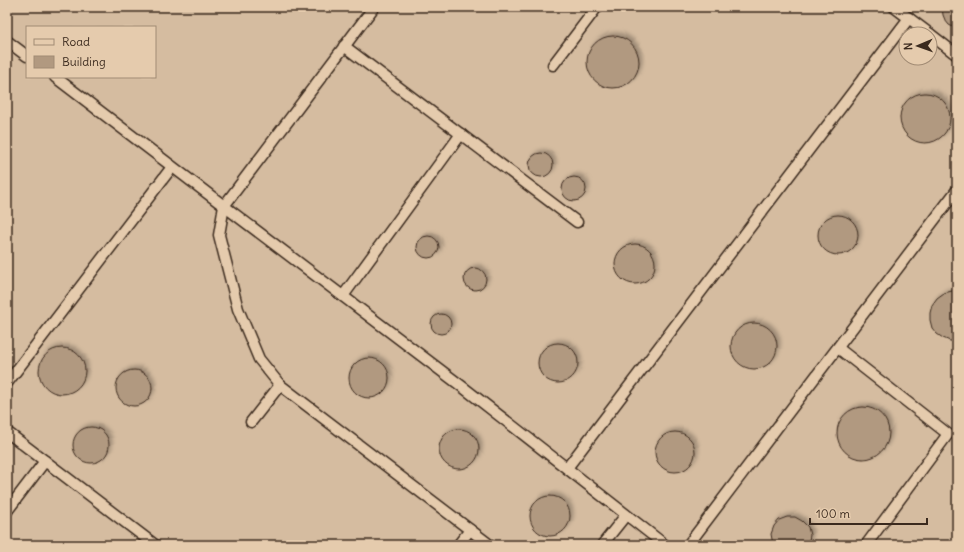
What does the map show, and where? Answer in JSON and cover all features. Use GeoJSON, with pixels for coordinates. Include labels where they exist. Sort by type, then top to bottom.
{"type":"FeatureCollection","features":[{"type":"Feature","properties":{"kind":"lane"},"geometry":{"type":"LineString","coordinates":[[374,7],[224,206],[219,234],[238,308],[259,359],[280,385],[490,545]]}},
{"type":"Feature","properties":{"kind":"lane"},"geometry":{"type":"LineString","coordinates":[[553,65],[597,7]]}},
{"type":"Feature","properties":{"kind":"lane"},"geometry":{"type":"LineString","coordinates":[[894,7],[920,26]]}},
{"type":"Feature","properties":{"kind":"lane"},"geometry":{"type":"LineString","coordinates":[[567,468],[909,18]]}},
{"type":"Feature","properties":{"kind":"lane"},"geometry":{"type":"LineString","coordinates":[[938,40],[957,55]]}},
{"type":"Feature","properties":{"kind":"lane"},"geometry":{"type":"LineString","coordinates":[[7,41],[26,55]]}},
{"type":"Feature","properties":{"kind":"lane"},"geometry":{"type":"LineString","coordinates":[[344,46],[577,222]]}},
{"type":"Feature","properties":{"kind":"lane"},"geometry":{"type":"LineString","coordinates":[[56,78],[464,388],[665,545]]}},
{"type":"Feature","properties":{"kind":"lane"},"geometry":{"type":"LineString","coordinates":[[343,296],[461,134]]}},
{"type":"Feature","properties":{"kind":"lane"},"geometry":{"type":"LineString","coordinates":[[7,383],[172,167]]}},
{"type":"Feature","properties":{"kind":"lane"},"geometry":{"type":"LineString","coordinates":[[688,545],[957,190]]}},
{"type":"Feature","properties":{"kind":"lane"},"geometry":{"type":"LineString","coordinates":[[838,348],[948,434],[866,545]]}},
{"type":"Feature","properties":{"kind":"lane"},"geometry":{"type":"LineString","coordinates":[[251,422],[280,385]]}},
{"type":"Feature","properties":{"kind":"lane"},"geometry":{"type":"LineString","coordinates":[[7,432],[155,545]]}},
{"type":"Feature","properties":{"kind":"lane"},"geometry":{"type":"LineString","coordinates":[[7,511],[45,461]]}},
{"type":"Feature","properties":{"kind":"lane"},"geometry":{"type":"LineString","coordinates":[[602,545],[626,514]]}},
{"type":"Feature","properties":{"kind":"lane"},"geometry":{"type":"LineString","coordinates":[[458,545],[470,530]]}},
{"type":"Feature","properties":{"kind":"shaded area"},"geometry":{"type":"Polygon","coordinates":[[[7,7],[957,7],[957,545],[7,545],[7,7]]]}},
{"type":"Feature","properties":{"kind":"building"},"geometry":{"type":"Polygon","coordinates":[[[942,7],[957,7],[957,29],[949,25],[945,20],[942,7]]]}},
{"type":"Feature","properties":{"kind":"building"},"geometry":{"type":"Polygon","coordinates":[[[613,36],[623,38],[631,44],[637,52],[639,62],[637,72],[631,80],[623,86],[613,88],[603,86],[595,80],[589,72],[587,62],[589,52],[595,44],[603,38],[613,36]]]}},
{"type":"Feature","properties":{"kind":"building"},"geometry":{"type":"Polygon","coordinates":[[[925,93],[934,95],[945,104],[950,118],[948,127],[939,138],[925,143],[916,141],[905,132],[900,118],[902,109],[911,98],[925,93]]]}},
{"type":"Feature","properties":{"kind":"building"},"geometry":{"type":"Polygon","coordinates":[[[541,153],[549,157],[553,165],[549,173],[541,177],[533,173],[529,165],[533,157],[541,153]]]}},
{"type":"Feature","properties":{"kind":"building"},"geometry":{"type":"Polygon","coordinates":[[[574,177],[582,181],[586,189],[582,197],[574,201],[566,197],[562,189],[566,181],[574,177]]]}},
{"type":"Feature","properties":{"kind":"building"},"geometry":{"type":"Polygon","coordinates":[[[838,215],[852,221],[858,235],[852,249],[838,255],[824,249],[818,235],[824,221],[838,215]]]}},
{"type":"Feature","properties":{"kind":"building"},"geometry":{"type":"Polygon","coordinates":[[[424,236],[432,236],[439,243],[439,251],[432,258],[424,258],[417,251],[417,243],[424,236]]]}},
{"type":"Feature","properties":{"kind":"building"},"geometry":{"type":"Polygon","coordinates":[[[635,244],[649,250],[655,264],[649,278],[635,284],[621,278],[615,264],[621,250],[635,244]]]}},
{"type":"Feature","properties":{"kind":"building"},"geometry":{"type":"Polygon","coordinates":[[[475,268],[479,269],[485,275],[485,283],[479,289],[475,290],[471,289],[465,283],[464,279],[465,275],[471,269],[475,268]]]}},
{"type":"Feature","properties":{"kind":"building"},"geometry":{"type":"Polygon","coordinates":[[[952,291],[957,292],[957,341],[950,341],[937,334],[932,328],[930,320],[932,305],[937,298],[944,293],[952,291]]]}},
{"type":"Feature","properties":{"kind":"building"},"geometry":{"type":"Polygon","coordinates":[[[437,314],[445,314],[451,320],[451,328],[445,334],[437,334],[431,328],[431,320],[437,314]]]}},
{"type":"Feature","properties":{"kind":"building"},"geometry":{"type":"Polygon","coordinates":[[[749,323],[759,323],[767,327],[773,333],[777,341],[777,351],[773,359],[767,365],[759,369],[749,369],[741,365],[735,359],[731,351],[731,341],[735,333],[741,327],[749,323]]]}},
{"type":"Feature","properties":{"kind":"building"},"geometry":{"type":"Polygon","coordinates":[[[558,343],[572,349],[578,363],[572,377],[558,383],[544,377],[538,363],[544,349],[558,343]]]}},
{"type":"Feature","properties":{"kind":"building"},"geometry":{"type":"Polygon","coordinates":[[[62,348],[75,352],[81,358],[85,371],[81,384],[75,390],[62,394],[49,390],[43,384],[39,371],[43,358],[49,352],[62,348]]]}},
{"type":"Feature","properties":{"kind":"building"},"geometry":{"type":"Polygon","coordinates":[[[369,358],[383,364],[389,378],[383,392],[369,398],[355,392],[349,378],[355,364],[369,358]]]}},
{"type":"Feature","properties":{"kind":"building"},"geometry":{"type":"Polygon","coordinates":[[[131,370],[137,370],[147,375],[152,388],[147,401],[137,406],[131,406],[121,401],[116,391],[116,385],[121,375],[131,370]]]}},
{"type":"Feature","properties":{"kind":"building"},"geometry":{"type":"Polygon","coordinates":[[[863,407],[873,409],[881,415],[887,423],[889,433],[887,443],[881,451],[873,457],[863,459],[853,457],[845,451],[839,443],[837,433],[839,423],[845,415],[853,409],[863,407]]]}},
{"type":"Feature","properties":{"kind":"building"},"geometry":{"type":"Polygon","coordinates":[[[88,427],[94,427],[104,432],[109,445],[104,458],[94,463],[88,463],[78,458],[73,448],[73,442],[78,432],[88,427]]]}},
{"type":"Feature","properties":{"kind":"building"},"geometry":{"type":"Polygon","coordinates":[[[459,429],[473,435],[479,449],[473,463],[459,469],[445,463],[439,449],[445,435],[459,429]]]}},
{"type":"Feature","properties":{"kind":"building"},"geometry":{"type":"Polygon","coordinates":[[[675,432],[689,438],[695,452],[689,466],[675,472],[661,466],[655,452],[661,438],[675,432]]]}},
{"type":"Feature","properties":{"kind":"building"},"geometry":{"type":"Polygon","coordinates":[[[550,496],[564,502],[570,516],[564,530],[550,536],[536,530],[530,516],[536,502],[550,496]]]}},
{"type":"Feature","properties":{"kind":"building"},"geometry":{"type":"Polygon","coordinates":[[[787,517],[795,517],[808,527],[810,535],[808,545],[773,545],[771,534],[774,526],[779,520],[787,517]]]}}]}
